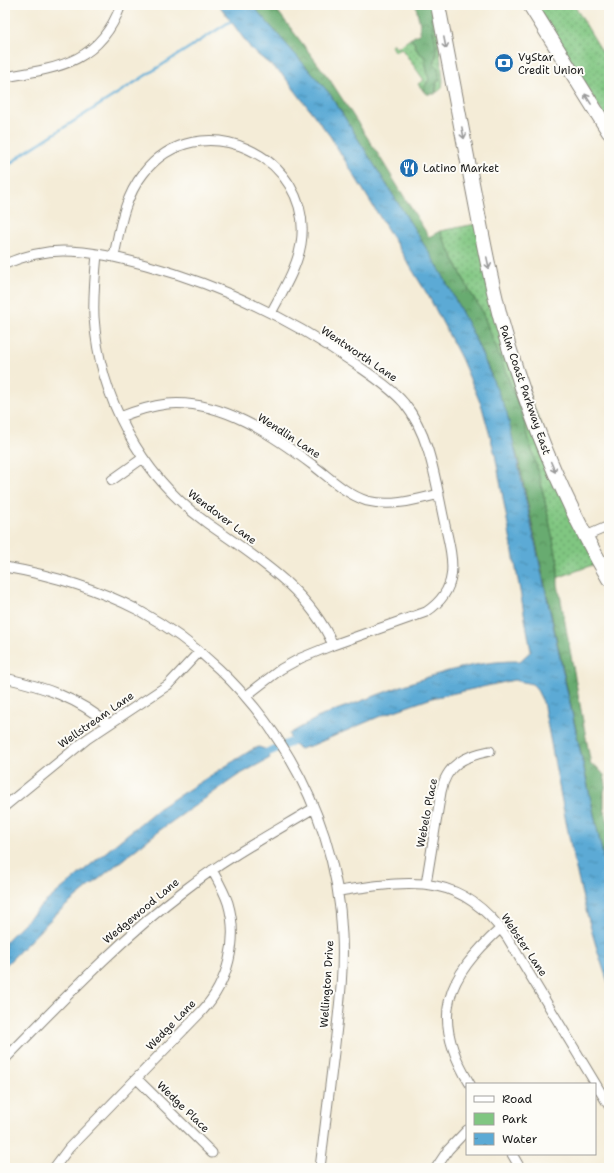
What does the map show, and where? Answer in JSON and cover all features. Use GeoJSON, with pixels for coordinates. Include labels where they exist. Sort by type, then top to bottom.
{"type":"FeatureCollection","features":[{"type":"Feature","properties":{"kind":"main road","name":"Palm Coast Parkway East"},"geometry":{"type":"LineString","coordinates":[[438,5],[484,248],[507,339],[538,431],[562,487],[609,579]]}},
{"type":"Feature","properties":{"kind":"main road"},"geometry":{"type":"LineString","coordinates":[[530,5],[609,132]]}},
{"type":"Feature","properties":{"kind":"street"},"geometry":{"type":"LineString","coordinates":[[5,77],[52,69],[80,57],[104,36],[120,5]]}},
{"type":"Feature","properties":{"kind":"street"},"geometry":{"type":"LineString","coordinates":[[114,256],[129,196],[143,173],[156,160],[177,148],[202,141],[223,142],[248,148],[264,157],[284,177],[294,193],[301,220],[302,240],[298,258],[271,313]]}},
{"type":"Feature","properties":{"kind":"street","name":"Wentworth Lane"},"geometry":{"type":"LineString","coordinates":[[5,264],[18,259],[49,252],[97,254],[114,256],[172,272],[219,290],[271,313],[341,354],[382,383],[404,403],[415,419],[423,436],[439,494],[452,561],[452,578],[443,596],[431,609],[421,615],[333,644],[287,665],[246,696]]}},
{"type":"Feature","properties":{"kind":"street","name":"Wendover Lane"},"geometry":{"type":"LineString","coordinates":[[97,254],[94,286],[95,328],[107,382],[120,417],[143,458],[158,477],[186,506],[263,563],[304,598],[322,622],[333,644]]}},
{"type":"Feature","properties":{"kind":"street","name":"Wendlin Lane"},"geometry":{"type":"LineString","coordinates":[[120,417],[143,408],[168,404],[186,404],[208,407],[250,424],[291,450],[346,491],[359,498],[375,502],[394,503],[439,494]]}},
{"type":"Feature","properties":{"kind":"street"},"geometry":{"type":"LineString","coordinates":[[112,480],[143,458]]}},
{"type":"Feature","properties":{"kind":"street"},"geometry":{"type":"LineString","coordinates":[[586,536],[609,526]]}},
{"type":"Feature","properties":{"kind":"street","name":"Wellington Drive"},"geometry":{"type":"LineString","coordinates":[[5,567],[49,576],[77,584],[105,595],[151,617],[199,652],[217,667],[246,696],[273,732],[293,764],[314,808],[328,846],[338,892],[342,935],[340,995],[320,1168]]}},
{"type":"Feature","properties":{"kind":"street","name":"Wellstream Lane"},"geometry":{"type":"LineString","coordinates":[[5,806],[57,762],[108,724],[164,687],[186,667],[199,652]]}},
{"type":"Feature","properties":{"kind":"street"},"geometry":{"type":"LineString","coordinates":[[5,678],[63,695],[83,704],[108,724]]}},
{"type":"Feature","properties":{"kind":"street","name":"Webelo Place"},"geometry":{"type":"LineString","coordinates":[[426,884],[441,792],[445,777],[463,758],[490,751]]}},
{"type":"Feature","properties":{"kind":"street","name":"Wedgewood Lane"},"geometry":{"type":"LineString","coordinates":[[5,1059],[120,943],[164,905],[212,870],[314,808]]}},
{"type":"Feature","properties":{"kind":"street","name":"Wedge Lane"},"geometry":{"type":"LineString","coordinates":[[54,1168],[69,1148],[207,1006],[218,990],[227,970],[232,944],[231,918],[225,896],[212,870]]}},
{"type":"Feature","properties":{"kind":"street","name":"Webster Lane"},"geometry":{"type":"LineString","coordinates":[[338,892],[398,883],[426,884],[443,887],[470,900],[487,913],[501,928],[595,1083]]}},
{"type":"Feature","properties":{"kind":"street"},"geometry":{"type":"LineString","coordinates":[[469,1083],[455,1057],[450,1041],[448,1021],[451,994],[456,978],[464,966],[501,928]]}},
{"type":"Feature","properties":{"kind":"street","name":"Wedge Place"},"geometry":{"type":"LineString","coordinates":[[137,1078],[212,1153]]}},
{"type":"Feature","properties":{"kind":"street","name":"Webster Lane"},"geometry":{"type":"LineString","coordinates":[[596,1085],[609,1106]]}},
{"type":"Feature","properties":{"kind":"street"},"geometry":{"type":"LineString","coordinates":[[436,1168],[448,1150],[466,1131]]}},
{"type":"Feature","properties":{"kind":"street"},"geometry":{"type":"LineString","coordinates":[[513,1155],[520,1168]]}},
{"type":"Feature","properties":{"kind":"green space"},"geometry":{"type":"Polygon","coordinates":[[[252,5],[273,5],[330,80],[429,237],[440,231],[470,292],[481,309],[521,411],[541,483],[558,563],[558,584],[591,765],[597,767],[604,775],[606,784],[604,792],[604,808],[609,826],[609,884],[518,458],[490,372],[474,336],[441,272],[330,94],[252,5]]]}},
{"type":"Feature","properties":{"kind":"green space"},"geometry":{"type":"Polygon","coordinates":[[[416,5],[433,5],[436,17],[431,18],[436,41],[436,59],[434,64],[438,67],[440,80],[437,81],[435,94],[427,94],[423,89],[429,80],[424,56],[418,52],[414,42],[410,39],[420,33],[416,5]]]}},
{"type":"Feature","properties":{"kind":"green space"},"geometry":{"type":"Polygon","coordinates":[[[535,5],[574,5],[609,63],[609,123],[535,5]]]}},
{"type":"Feature","properties":{"kind":"green space"},"geometry":{"type":"Polygon","coordinates":[[[436,17],[443,80],[442,88],[436,93],[437,81],[440,80],[438,67],[434,64],[436,59],[436,41],[431,18],[436,17]]]}},
{"type":"Feature","properties":{"kind":"green space"},"geometry":{"type":"Polygon","coordinates":[[[410,39],[414,42],[415,47],[424,56],[429,80],[423,89],[425,93],[418,84],[424,80],[401,48],[396,52],[391,46],[393,43],[397,48],[410,39]]]}},
{"type":"Feature","properties":{"kind":"green space"},"geometry":{"type":"Polygon","coordinates":[[[476,224],[492,300],[595,564],[557,578],[558,563],[541,483],[521,411],[481,309],[470,292],[440,231],[476,224]]]}},
{"type":"Feature","properties":{"kind":"water"},"geometry":{"type":"Polygon","coordinates":[[[219,5],[252,5],[330,94],[441,272],[474,336],[507,413],[609,884],[609,985],[587,916],[571,845],[543,702],[536,688],[532,684],[514,680],[432,698],[383,715],[313,745],[300,749],[292,744],[289,734],[317,718],[336,710],[403,685],[449,671],[473,665],[520,661],[531,651],[495,454],[482,407],[461,358],[429,297],[330,136],[283,75],[252,50],[219,5]]]}},
{"type":"Feature","properties":{"kind":"water"},"geometry":{"type":"Polygon","coordinates":[[[259,747],[267,750],[270,758],[237,776],[160,830],[56,914],[5,966],[5,942],[42,905],[159,808],[253,749],[259,747]]]}},
{"type":"Feature","properties":{"kind":"waterway"},"geometry":{"type":"LineString","coordinates":[[5,168],[24,153],[231,21]]}},
{"type":"Feature","properties":{"kind":"waterway"},"geometry":{"type":"LineString","coordinates":[[259,756],[301,738]]}},
{"type":"Feature","properties":{"kind":"place","name":"VyStar Credit Union"},"geometry":{"type":"Point","coordinates":[504,63]}},
{"type":"Feature","properties":{"kind":"place","name":"Latino Market"},"geometry":{"type":"Point","coordinates":[409,168]}}]}
